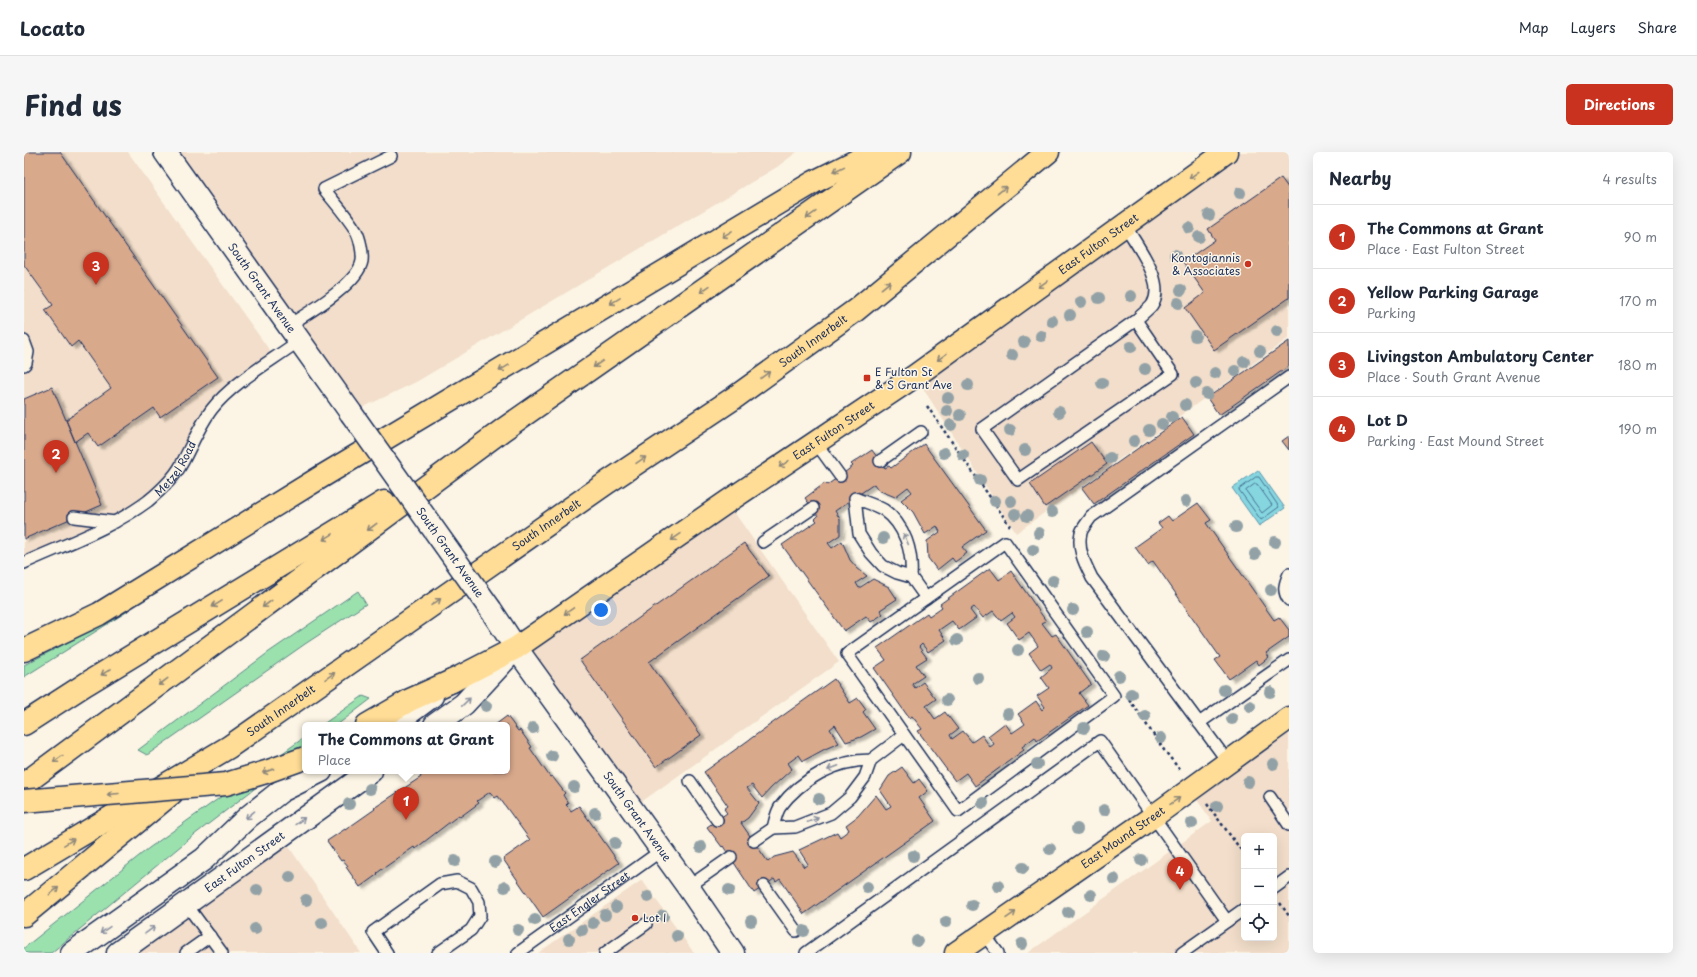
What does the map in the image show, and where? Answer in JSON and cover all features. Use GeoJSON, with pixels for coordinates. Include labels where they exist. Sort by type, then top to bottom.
{"type":"FeatureCollection","features":[{"type":"Feature","properties":{"kind":"main road"},"geometry":{"type":"LineString","coordinates":[[24,650],[99,614],[321,477],[814,182],[874,152]]}},
{"type":"Feature","properties":{"kind":"main road"},"geometry":{"type":"LineString","coordinates":[[24,784],[504,429],[900,152]]}},
{"type":"Feature","properties":{"kind":"main road","name":"South Innerbelt"},"geometry":{"type":"LineString","coordinates":[[24,869],[229,747],[608,482],[734,398],[856,310],[1048,152]]}},
{"type":"Feature","properties":{"kind":"main road","name":"East Fulton Street"},"geometry":{"type":"LineString","coordinates":[[452,681],[516,648],[721,506],[915,376],[1226,152]]}},
{"type":"Feature","properties":{"kind":"main road"},"geometry":{"type":"LineString","coordinates":[[24,724],[86,684],[504,429]]}},
{"type":"Feature","properties":{"kind":"main road"},"geometry":{"type":"LineString","coordinates":[[372,722],[410,700],[452,681]]}},
{"type":"Feature","properties":{"kind":"main road","name":"East Mound Street"},"geometry":{"type":"LineString","coordinates":[[956,953],[1288,721]]}},
{"type":"Feature","properties":{"kind":"main road"},"geometry":{"type":"LineString","coordinates":[[24,915],[229,747]]}},
{"type":"Feature","properties":{"kind":"main road"},"geometry":{"type":"LineString","coordinates":[[24,801],[226,784],[302,759]]}},
{"type":"Feature","properties":{"kind":"street","name":"South Grant Avenue"},"geometry":{"type":"LineString","coordinates":[[165,152],[491,610],[516,648],[662,850],[733,953]]}},
{"type":"Feature","properties":{"kind":"street","name":"East Fulton Street"},"geometry":{"type":"LineString","coordinates":[[439,722],[464,704],[516,648]]}},
{"type":"Feature","properties":{"kind":"street","name":"East Fulton Street"},"geometry":{"type":"LineString","coordinates":[[397,722],[452,681]]}},
{"type":"Feature","properties":{"kind":"street"},"geometry":{"type":"LineString","coordinates":[[72,953],[204,859],[248,817],[281,791],[315,774]]}},
{"type":"Feature","properties":{"kind":"street","name":"East Fulton Street"},"geometry":{"type":"LineString","coordinates":[[118,953],[367,774]]}},
{"type":"Feature","properties":{"kind":"lane","name":"Metzel Road"},"geometry":{"type":"LineString","coordinates":[[24,563],[116,522],[149,500],[166,485],[180,466],[199,430],[212,410],[229,391],[294,333],[357,272],[362,262],[362,253],[356,232],[324,189],[391,156]]}},
{"type":"Feature","properties":{"kind":"lane"},"geometry":{"type":"LineString","coordinates":[[1125,225],[1153,273],[1156,294],[1152,305],[1136,320],[982,429],[1018,480],[1173,374],[1136,320]]}},
{"type":"Feature","properties":{"kind":"lane"},"geometry":{"type":"LineString","coordinates":[[24,342],[28,352],[26,363],[24,365]]}},
{"type":"Feature","properties":{"kind":"lane"},"geometry":{"type":"LineString","coordinates":[[1228,762],[1092,578],[1084,563],[1080,548],[1081,532],[1091,517],[1289,377]]}},
{"type":"Feature","properties":{"kind":"lane"},"geometry":{"type":"LineString","coordinates":[[880,461],[921,432]]}},
{"type":"Feature","properties":{"kind":"lane"},"geometry":{"type":"LineString","coordinates":[[816,443],[840,476]]}},
{"type":"Feature","properties":{"kind":"lane"},"geometry":{"type":"LineString","coordinates":[[911,577],[912,562],[908,545],[903,533],[892,517],[883,509],[855,498],[859,534],[871,553],[883,566],[897,573],[911,577],[926,598]]}},
{"type":"Feature","properties":{"kind":"lane"},"geometry":{"type":"LineString","coordinates":[[763,542],[813,508]]}},
{"type":"Feature","properties":{"kind":"lane"},"geometry":{"type":"LineString","coordinates":[[74,517],[116,522]]}},
{"type":"Feature","properties":{"kind":"lane"},"geometry":{"type":"LineString","coordinates":[[1005,542],[1114,696],[958,812],[847,654],[926,598],[1005,542]]}},
{"type":"Feature","properties":{"kind":"lane"},"geometry":{"type":"LineString","coordinates":[[1289,574],[1284,584],[1286,595],[1289,600]]}},
{"type":"Feature","properties":{"kind":"lane"},"geometry":{"type":"LineString","coordinates":[[1199,723],[1289,660]]}},
{"type":"Feature","properties":{"kind":"lane"},"geometry":{"type":"LineString","coordinates":[[754,841],[773,828],[795,827],[831,812],[850,797],[865,776],[871,760],[904,735]]}},
{"type":"Feature","properties":{"kind":"lane"},"geometry":{"type":"LineString","coordinates":[[806,953],[1100,741],[1227,921]]}},
{"type":"Feature","properties":{"kind":"lane"},"geometry":{"type":"LineString","coordinates":[[773,828],[779,808],[799,788],[813,777],[831,768],[854,760],[871,760]]}},
{"type":"Feature","properties":{"kind":"lane"},"geometry":{"type":"LineString","coordinates":[[690,781],[717,820]]}},
{"type":"Feature","properties":{"kind":"lane"},"geometry":{"type":"LineString","coordinates":[[1270,797],[1289,825]]}},
{"type":"Feature","properties":{"kind":"lane","name":"East Engler Street"},"geometry":{"type":"LineString","coordinates":[[518,953],[531,949],[662,850]]}},
{"type":"Feature","properties":{"kind":"lane"},"geometry":{"type":"LineString","coordinates":[[688,887],[731,858]]}},
{"type":"Feature","properties":{"kind":"lane"},"geometry":{"type":"LineString","coordinates":[[1277,886],[1289,877]]}},
{"type":"Feature","properties":{"kind":"lane"},"geometry":{"type":"LineString","coordinates":[[387,953],[372,932],[440,884],[457,881],[471,888],[479,902],[480,916],[471,930],[438,953]]}},
{"type":"Feature","properties":{"kind":"lane"},"geometry":{"type":"LineString","coordinates":[[764,886],[796,931]]}},
{"type":"Feature","properties":{"kind":"lane"},"geometry":{"type":"LineString","coordinates":[[186,904],[222,953]]}},
{"type":"Feature","properties":{"kind":"lane"},"geometry":{"type":"LineString","coordinates":[[1182,953],[1241,911]]}},
{"type":"Feature","properties":{"kind":"lane"},"geometry":{"type":"LineString","coordinates":[[605,953],[646,924]]}},
{"type":"Feature","properties":{"kind":"lane"},"geometry":{"type":"LineString","coordinates":[[984,934],[998,953]]}},
{"type":"Feature","properties":{"kind":"lane"},"geometry":{"type":"LineString","coordinates":[[186,953],[210,936]]}},
{"type":"Feature","properties":{"kind":"path"},"geometry":{"type":"LineString","coordinates":[[1278,900],[1289,916]]}},
{"type":"Feature","properties":{"kind":"shaded area"},"geometry":{"type":"Polygon","coordinates":[[[24,152],[128,152],[275,358],[229,391],[180,466],[149,500],[24,562],[24,152]]]}},
{"type":"Feature","properties":{"kind":"shaded area"},"geometry":{"type":"Polygon","coordinates":[[[173,152],[797,152],[777,167],[416,382],[351,413],[173,152]]]}},
{"type":"Feature","properties":{"kind":"shaded area"},"geometry":{"type":"Polygon","coordinates":[[[1224,152],[1289,152],[1289,338],[1016,533],[915,376],[1224,152]]]}},
{"type":"Feature","properties":{"kind":"shaded area"},"geometry":{"type":"Polygon","coordinates":[[[727,502],[839,662],[634,807],[516,648],[727,502]]]}},
{"type":"Feature","properties":{"kind":"shaded area"},"geometry":{"type":"Polygon","coordinates":[[[1289,710],[1289,953],[1028,953],[1212,821],[1185,783],[1289,710]]]}},
{"type":"Feature","properties":{"kind":"shaded area"},"geometry":{"type":"Polygon","coordinates":[[[281,835],[361,953],[118,953],[281,835]]]}},
{"type":"Feature","properties":{"kind":"shaded area"},"geometry":{"type":"Polygon","coordinates":[[[642,880],[694,953],[538,953],[642,880]]]}},
{"type":"Feature","properties":{"kind":"green space"},"geometry":{"type":"Polygon","coordinates":[[[358,591],[366,604],[305,644],[147,755],[138,750],[269,652],[358,591]]]}},
{"type":"Feature","properties":{"kind":"green space"},"geometry":{"type":"Polygon","coordinates":[[[128,611],[24,677],[24,665],[128,611]]]}},
{"type":"Feature","properties":{"kind":"green space"},"geometry":{"type":"Polygon","coordinates":[[[363,696],[371,699],[341,722],[326,722],[363,696]]]}},
{"type":"Feature","properties":{"kind":"green space"},"geometry":{"type":"Polygon","coordinates":[[[302,739],[302,752],[194,835],[51,953],[24,953],[24,948],[149,848],[302,739]]]}},
{"type":"Feature","properties":{"kind":"water"},"geometry":{"type":"Polygon","coordinates":[[[1258,470],[1285,508],[1259,526],[1232,488],[1258,470]]]}},
{"type":"Feature","properties":{"kind":"building"},"geometry":{"type":"Polygon","coordinates":[[[24,152],[60,152],[218,377],[160,417],[154,408],[98,447],[88,433],[75,442],[66,420],[111,388],[78,341],[71,347],[45,310],[53,305],[24,265],[24,152]]]}},
{"type":"Feature","properties":{"kind":"building"},"geometry":{"type":"Polygon","coordinates":[[[1281,178],[1289,189],[1289,298],[1214,350],[1185,308],[1205,293],[1183,262],[1215,240],[1208,229],[1281,178]]]}},
{"type":"Feature","properties":{"kind":"building"},"geometry":{"type":"Polygon","coordinates":[[[1289,341],[1289,366],[1219,415],[1207,398],[1289,341]]]}},
{"type":"Feature","properties":{"kind":"building"},"geometry":{"type":"Polygon","coordinates":[[[52,387],[102,505],[24,539],[24,399],[52,387]]]}},
{"type":"Feature","properties":{"kind":"building"},"geometry":{"type":"Polygon","coordinates":[[[1182,417],[1194,434],[1094,504],[1082,488],[1182,417]]]}},
{"type":"Feature","properties":{"kind":"building"},"geometry":{"type":"Polygon","coordinates":[[[1289,436],[1289,450],[1282,441],[1289,436]]]}},
{"type":"Feature","properties":{"kind":"building"},"geometry":{"type":"Polygon","coordinates":[[[1091,442],[1107,464],[1045,507],[1030,484],[1091,442]]]}},
{"type":"Feature","properties":{"kind":"building"},"geometry":{"type":"Polygon","coordinates":[[[924,444],[986,530],[962,547],[967,553],[955,562],[952,558],[937,570],[928,558],[927,541],[940,532],[937,526],[925,534],[913,512],[901,500],[912,492],[908,487],[895,497],[878,490],[874,484],[835,511],[840,519],[840,535],[828,543],[832,548],[842,541],[850,560],[867,576],[856,583],[859,588],[873,579],[889,587],[897,599],[880,610],[883,614],[871,622],[866,616],[844,631],[782,545],[817,521],[815,519],[818,516],[805,498],[825,483],[827,485],[840,476],[853,466],[851,464],[872,450],[885,468],[889,466],[891,468],[924,444]]]}},
{"type":"Feature","properties":{"kind":"building"},"geometry":{"type":"Polygon","coordinates":[[[1198,503],[1211,520],[1206,523],[1274,620],[1279,617],[1289,630],[1289,637],[1266,653],[1269,657],[1259,665],[1256,660],[1229,679],[1215,660],[1220,657],[1153,561],[1148,565],[1135,547],[1162,528],[1158,523],[1168,516],[1172,521],[1198,503]]]}},
{"type":"Feature","properties":{"kind":"building"},"geometry":{"type":"Polygon","coordinates":[[[744,543],[769,576],[649,662],[701,735],[656,767],[580,660],[744,543]]]}},
{"type":"Feature","properties":{"kind":"building"},"geometry":{"type":"Polygon","coordinates":[[[990,568],[999,580],[1011,571],[1046,621],[1042,623],[1052,636],[1056,634],[1091,684],[1079,693],[1088,705],[1037,741],[1035,737],[1022,747],[1024,750],[975,786],[966,773],[955,781],[918,731],[922,729],[912,716],[909,718],[874,668],[886,660],[877,648],[927,613],[929,616],[942,607],[940,604],[990,568]],[[974,607],[970,610],[976,618],[959,630],[952,621],[939,630],[946,640],[928,652],[922,644],[919,647],[927,658],[916,665],[924,676],[912,684],[915,688],[923,682],[936,699],[926,706],[935,719],[945,712],[958,729],[950,735],[952,739],[963,731],[972,742],[982,735],[990,747],[994,744],[988,736],[1005,723],[1012,733],[1025,724],[1018,714],[1036,701],[1042,710],[1045,707],[1037,696],[1049,688],[1041,677],[1052,668],[1050,664],[1041,670],[1029,653],[1038,646],[1029,633],[1019,640],[1007,623],[1015,617],[1012,613],[1001,621],[993,611],[983,618],[974,607]]]}},
{"type":"Feature","properties":{"kind":"building"},"geometry":{"type":"Polygon","coordinates":[[[834,679],[850,703],[858,698],[866,709],[863,712],[875,729],[861,737],[846,742],[835,725],[830,729],[839,743],[803,761],[799,755],[788,763],[792,769],[762,798],[752,785],[747,788],[759,803],[748,818],[741,823],[768,862],[774,857],[793,852],[804,867],[808,864],[799,850],[837,832],[840,837],[849,830],[846,825],[858,816],[876,795],[886,809],[891,806],[880,790],[889,776],[902,767],[914,783],[919,779],[928,791],[919,798],[935,821],[804,914],[780,879],[776,882],[774,879],[754,893],[723,846],[722,847],[707,827],[727,813],[724,809],[728,806],[704,772],[834,679]]]}},
{"type":"Feature","properties":{"kind":"building"},"geometry":{"type":"Polygon","coordinates":[[[507,716],[518,731],[520,730],[532,747],[530,748],[550,777],[552,776],[565,793],[563,795],[568,803],[566,805],[571,811],[579,806],[619,863],[543,917],[503,859],[530,840],[498,796],[495,798],[490,792],[477,801],[479,803],[460,817],[459,815],[415,849],[414,847],[360,887],[346,867],[348,866],[343,860],[341,861],[327,841],[421,777],[420,775],[422,774],[510,774],[510,722],[499,722],[507,716]]]}},
{"type":"Feature","properties":{"kind":"place","name":"Kontogiannis & Associates"},"geometry":{"type":"Point","coordinates":[1248,264]}},
{"type":"Feature","properties":{"kind":"place","name":"Livingston Ambulatory Center"},"geometry":{"type":"Point","coordinates":[96,285]}},
{"type":"Feature","properties":{"kind":"place","name":"E Fulton St & S Grant Ave"},"geometry":{"type":"Point","coordinates":[867,378]}},
{"type":"Feature","properties":{"kind":"place","name":"Yellow Parking Garage"},"geometry":{"type":"Point","coordinates":[56,473]}},
{"type":"Feature","properties":{"kind":"place","name":"The Commons at Grant"},"geometry":{"type":"Point","coordinates":[406,820]}},
{"type":"Feature","properties":{"kind":"place","name":"Lot D"},"geometry":{"type":"Point","coordinates":[1180,890]}},
{"type":"Feature","properties":{"kind":"place","name":"Lot I"},"geometry":{"type":"Point","coordinates":[635,918]}}]}
